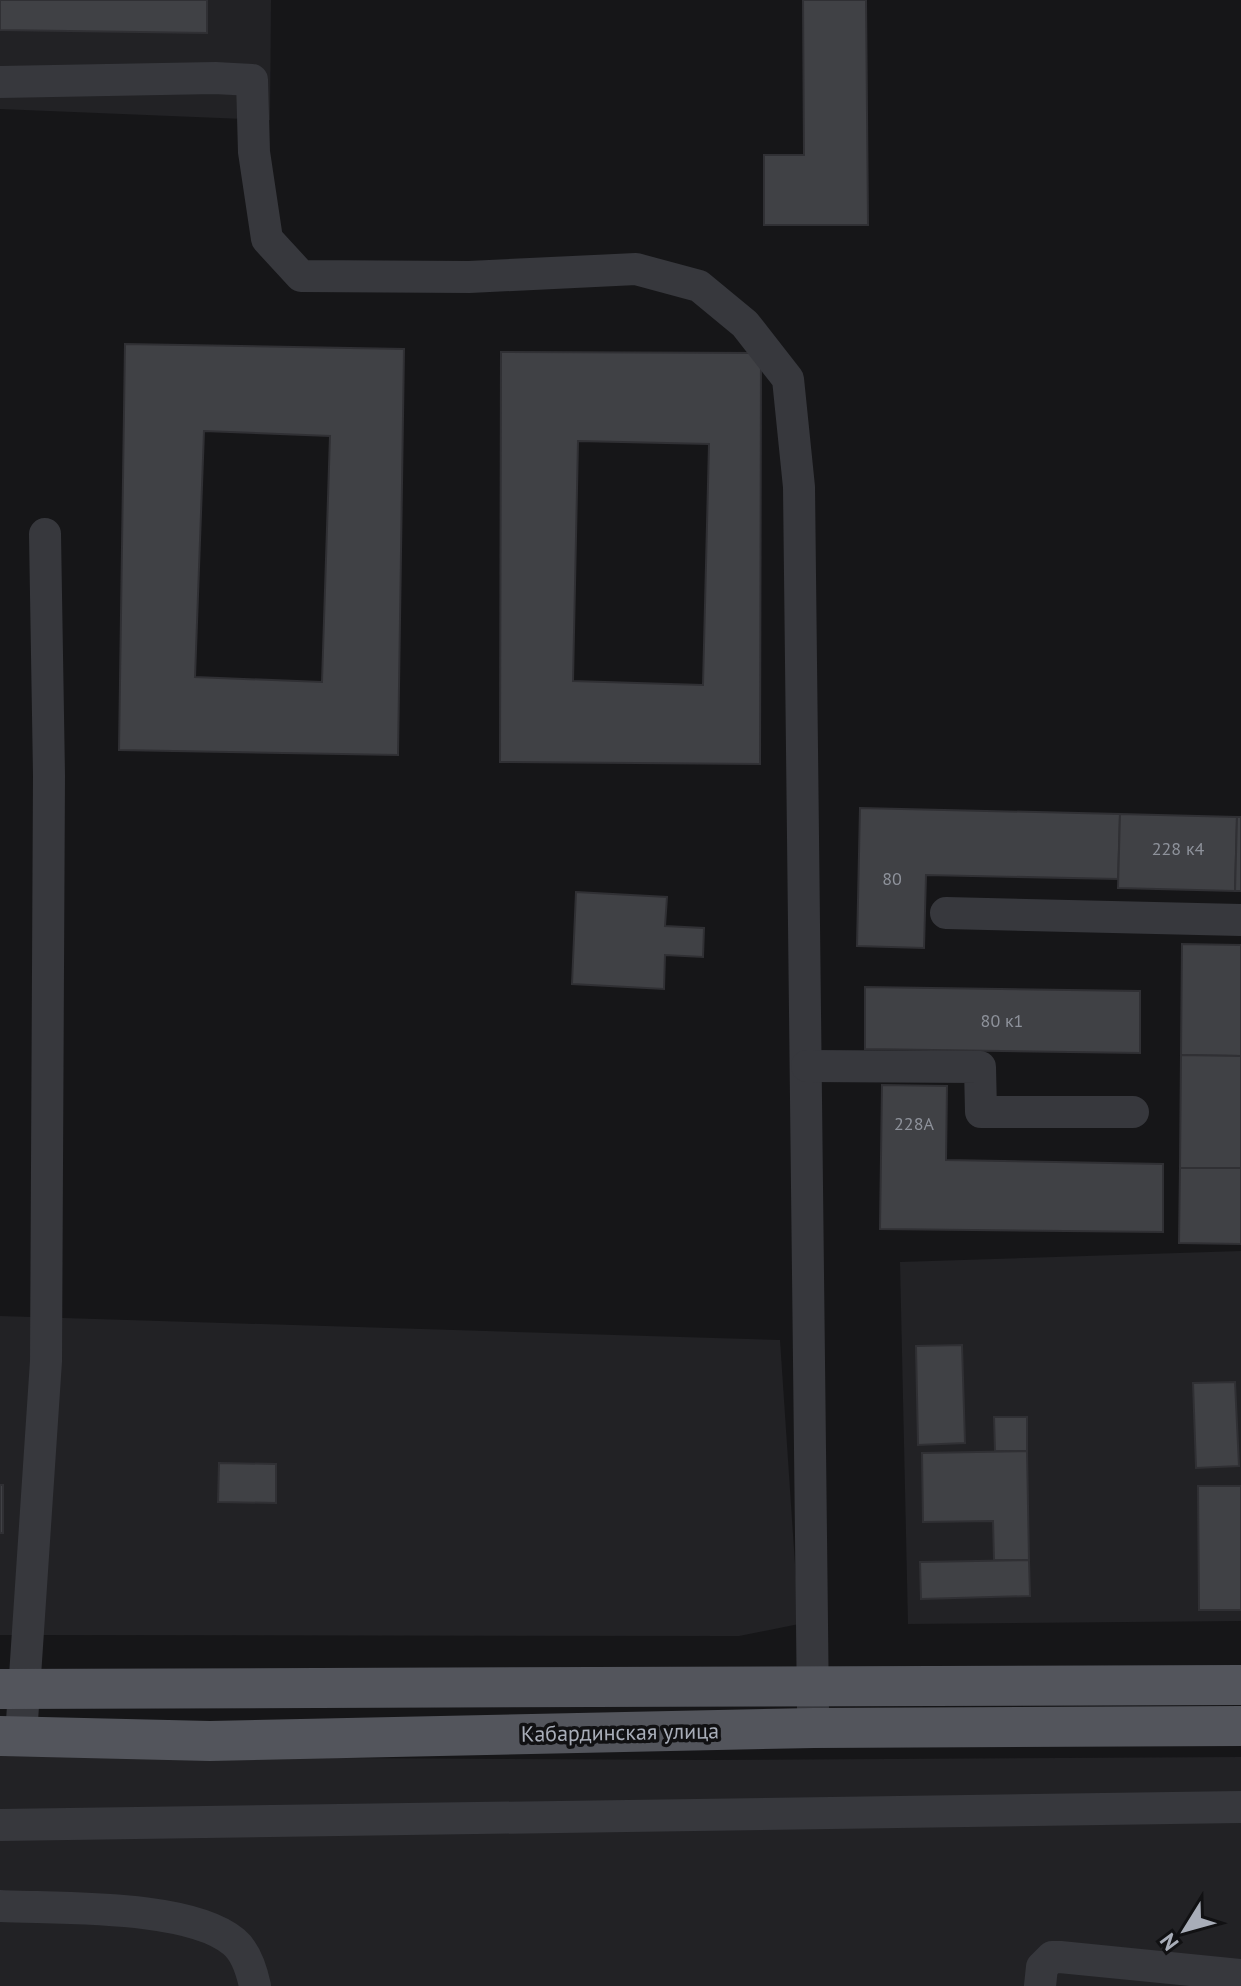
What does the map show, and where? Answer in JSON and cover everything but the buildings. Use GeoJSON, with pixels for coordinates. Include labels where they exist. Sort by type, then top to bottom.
{"type":"FeatureCollection","features":[{"type":"Feature","properties":{"kind":"main road","name":"Кабардинская улица"},"geometry":{"type":"LineString","coordinates":[[12,1689],[1241,1685]]}},
{"type":"Feature","properties":{"kind":"main road","name":"Кабардинская улица"},"geometry":{"type":"LineString","coordinates":[[10,1736],[210,1741],[814,1728],[1241,1726]]}},
{"type":"Feature","properties":{"kind":"lane"},"geometry":{"type":"LineString","coordinates":[[0,82],[252,80],[254,152],[267,239],[301,276],[469,277],[636,269],[699,286],[745,324],[788,379],[799,487],[814,1728]]}},
{"type":"Feature","properties":{"kind":"lane"},"geometry":{"type":"LineString","coordinates":[[10,1736],[12,1689],[46,1361],[49,775],[45,534]]}},
{"type":"Feature","properties":{"kind":"lane"},"geometry":{"type":"LineString","coordinates":[[946,913],[1241,920]]}},
{"type":"Feature","properties":{"kind":"lane"},"geometry":{"type":"LineString","coordinates":[[807,1066],[980,1067],[981,1112],[1133,1112]]}},
{"type":"Feature","properties":{"kind":"lane"},"geometry":{"type":"LineString","coordinates":[[0,1825],[1241,1807]]}},
{"type":"Feature","properties":{"kind":"lane"},"geometry":{"type":"LineString","coordinates":[[0,1906],[166,1914],[210,1929],[236,1943],[251,1969],[255,1986]]}},
{"type":"Feature","properties":{"kind":"lane"},"geometry":{"type":"LineString","coordinates":[[1040,1986],[1042,1967],[1052,1957],[1241,1975]]}},
{"type":"Feature","properties":{"kind":"shaded area"},"geometry":{"type":"Polygon","coordinates":[[[0,0],[271,0],[270,120],[0,109],[0,0]]]}},
{"type":"Feature","properties":{"kind":"shaded area"},"geometry":{"type":"Polygon","coordinates":[[[1241,1251],[1241,1621],[908,1624],[900,1262],[1241,1251]]]}},
{"type":"Feature","properties":{"kind":"shaded area"},"geometry":{"type":"Polygon","coordinates":[[[0,1316],[780,1340],[799,1624],[739,1636],[0,1635],[0,1316]]]}},
{"type":"Feature","properties":{"kind":"shaded area"},"geometry":{"type":"Polygon","coordinates":[[[0,1756],[705,1760],[1241,1757],[1241,1986],[0,1986],[0,1756]]]}}]}
